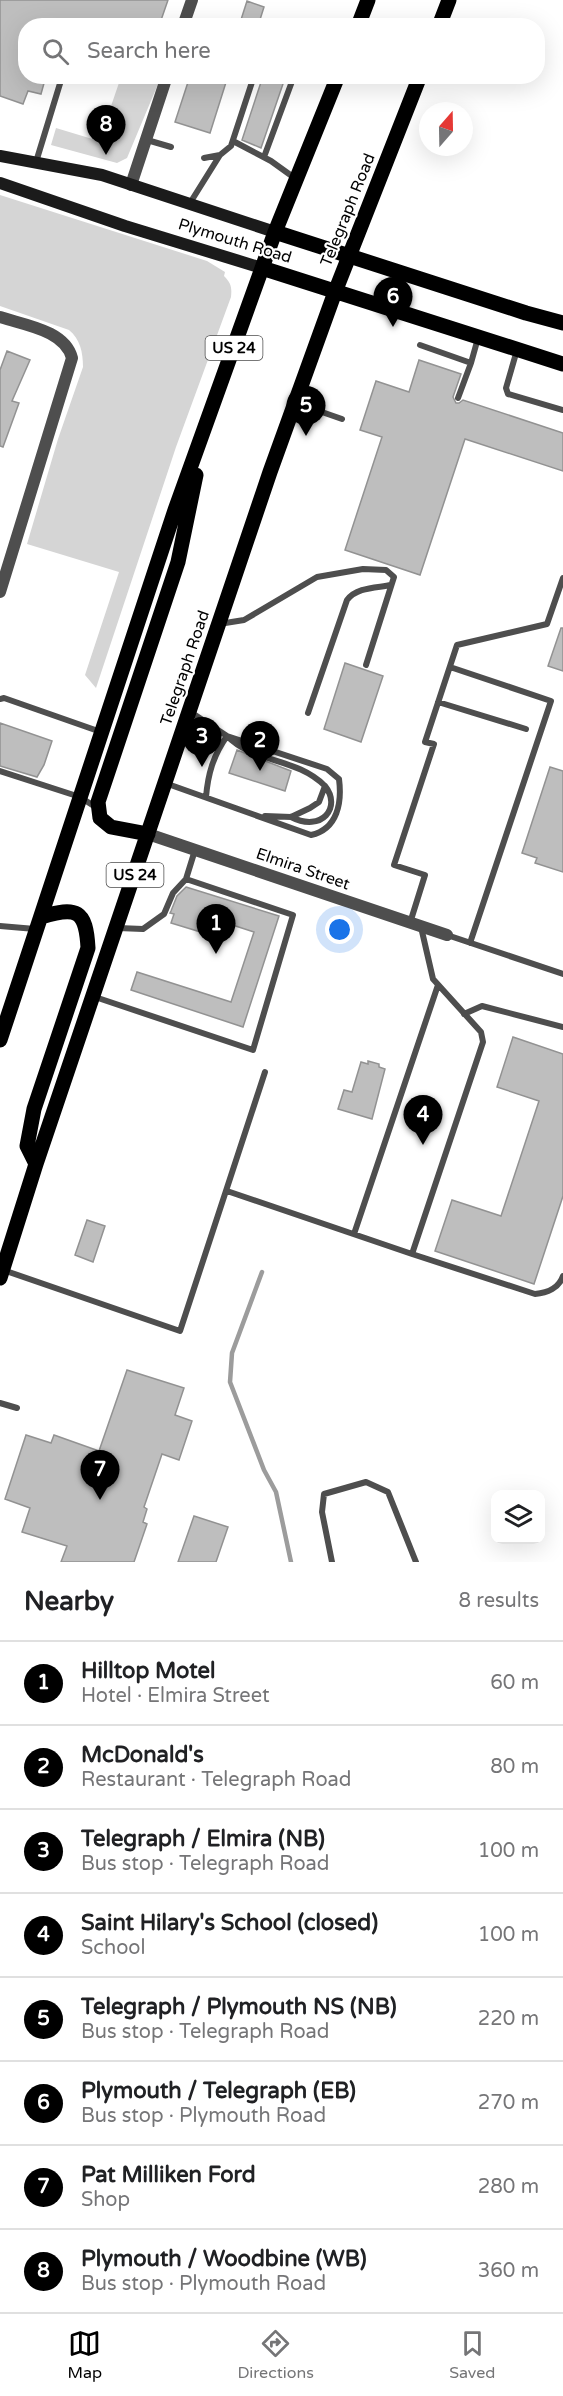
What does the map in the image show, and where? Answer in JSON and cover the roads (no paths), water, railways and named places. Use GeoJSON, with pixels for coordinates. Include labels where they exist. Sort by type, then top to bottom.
{"type":"FeatureCollection","features":[{"type":"Feature","properties":{"kind":"main road"},"geometry":{"type":"LineString","coordinates":[[361,18],[368,0]]}},
{"type":"Feature","properties":{"kind":"main road"},"geometry":{"type":"LineString","coordinates":[[441,18],[444,0]]}},
{"type":"Feature","properties":{"kind":"main road"},"geometry":{"type":"LineString","coordinates":[[442,18],[449,0]]}},
{"type":"Feature","properties":{"kind":"main road","name":"US 24"},"geometry":{"type":"LineString","coordinates":[[0,1040],[4,1016],[39,923],[175,510],[275,232],[335,84]]}},
{"type":"Feature","properties":{"kind":"main road","name":"Telegraph Road"},"geometry":{"type":"LineString","coordinates":[[1,1274],[218,624],[295,403],[334,292],[417,84]]}},
{"type":"Feature","properties":{"kind":"main road","name":"Plymouth Road"},"geometry":{"type":"LineString","coordinates":[[0,156],[102,175],[563,323]]}},
{"type":"Feature","properties":{"kind":"main road","name":"Plymouth Road"},"geometry":{"type":"LineString","coordinates":[[0,183],[125,226],[563,364]]}},
{"type":"Feature","properties":{"kind":"main road"},"geometry":{"type":"LineString","coordinates":[[148,834],[111,827],[100,818],[98,802],[178,562],[206,428]]}},
{"type":"Feature","properties":{"kind":"main road"},"geometry":{"type":"LineString","coordinates":[[36,1164],[27,1146],[34,1109],[88,948],[87,925],[82,917],[72,912],[60,911],[39,923]]}},
{"type":"Feature","properties":{"kind":"street"},"geometry":{"type":"LineString","coordinates":[[185,18],[192,0]]}},
{"type":"Feature","properties":{"kind":"street"},"geometry":{"type":"LineString","coordinates":[[131,185],[164,84]]}},
{"type":"Feature","properties":{"kind":"street"},"geometry":{"type":"LineString","coordinates":[[0,317],[55,335],[64,341],[72,358],[0,592]]}},
{"type":"Feature","properties":{"kind":"street","name":"Elmira Street"},"geometry":{"type":"LineString","coordinates":[[148,834],[447,935]]}},
{"type":"Feature","properties":{"kind":"lane"},"geometry":{"type":"LineString","coordinates":[[36,162],[60,84]]}},
{"type":"Feature","properties":{"kind":"lane"},"geometry":{"type":"LineString","coordinates":[[204,158],[220,154],[231,146],[251,84]]}},
{"type":"Feature","properties":{"kind":"lane"},"geometry":{"type":"LineString","coordinates":[[264,157],[291,84]]}},
{"type":"Feature","properties":{"kind":"lane"},"geometry":{"type":"LineString","coordinates":[[147,140],[171,147]]}},
{"type":"Feature","properties":{"kind":"lane"},"geometry":{"type":"LineString","coordinates":[[233,141],[264,157],[296,179]]}},
{"type":"Feature","properties":{"kind":"lane"},"geometry":{"type":"LineString","coordinates":[[190,203],[220,154]]}},
{"type":"Feature","properties":{"kind":"lane"},"geometry":{"type":"LineString","coordinates":[[458,398],[478,338]]}},
{"type":"Feature","properties":{"kind":"lane"},"geometry":{"type":"LineString","coordinates":[[420,345],[471,363]]}},
{"type":"Feature","properties":{"kind":"lane"},"geometry":{"type":"LineString","coordinates":[[517,350],[506,388],[508,394],[563,410]]}},
{"type":"Feature","properties":{"kind":"lane"},"geometry":{"type":"LineString","coordinates":[[295,403],[342,419]]}},
{"type":"Feature","properties":{"kind":"lane"},"geometry":{"type":"LineString","coordinates":[[218,624],[244,620],[317,577],[363,569],[386,570],[394,577],[366,665]]}},
{"type":"Feature","properties":{"kind":"lane"},"geometry":{"type":"LineString","coordinates":[[412,1254],[483,1042],[481,1032],[432,979],[416,925],[425,875],[394,865],[434,744],[425,742],[457,645],[546,624],[563,578]]}},
{"type":"Feature","properties":{"kind":"lane"},"geometry":{"type":"LineString","coordinates":[[308,712],[347,600],[352,594],[362,590],[391,585]]}},
{"type":"Feature","properties":{"kind":"lane"},"geometry":{"type":"LineString","coordinates":[[450,667],[551,701],[470,943]]}},
{"type":"Feature","properties":{"kind":"lane"},"geometry":{"type":"LineString","coordinates":[[0,699],[4,698],[102,733]]}},
{"type":"Feature","properties":{"kind":"lane"},"geometry":{"type":"LineString","coordinates":[[438,702],[526,729]]}},
{"type":"Feature","properties":{"kind":"lane"},"geometry":{"type":"LineString","coordinates":[[189,711],[227,736],[238,748],[306,770],[330,792],[330,806],[325,818],[319,823],[306,824],[291,817],[256,816]]}},
{"type":"Feature","properties":{"kind":"lane"},"geometry":{"type":"LineString","coordinates":[[206,797],[211,764],[227,736]]}},
{"type":"Feature","properties":{"kind":"lane"},"geometry":{"type":"LineString","coordinates":[[165,783],[311,835],[326,829],[336,814],[341,797],[339,779],[327,769],[227,736]]}},
{"type":"Feature","properties":{"kind":"lane"},"geometry":{"type":"LineString","coordinates":[[0,771],[80,797],[99,810]]}},
{"type":"Feature","properties":{"kind":"lane"},"geometry":{"type":"LineString","coordinates":[[291,817],[319,802],[325,786]]}},
{"type":"Feature","properties":{"kind":"lane"},"geometry":{"type":"LineString","coordinates":[[117,928],[143,929],[164,914],[173,893],[186,879],[195,850]]}},
{"type":"Feature","properties":{"kind":"lane"},"geometry":{"type":"LineString","coordinates":[[94,996],[253,1050],[293,915],[186,879]]}},
{"type":"Feature","properties":{"kind":"lane"},"geometry":{"type":"LineString","coordinates":[[0,926],[39,923]]}},
{"type":"Feature","properties":{"kind":"lane"},"geometry":{"type":"LineString","coordinates":[[447,935],[563,974]]}},
{"type":"Feature","properties":{"kind":"lane"},"geometry":{"type":"LineString","coordinates":[[354,1234],[438,984]]}},
{"type":"Feature","properties":{"kind":"lane"},"geometry":{"type":"LineString","coordinates":[[464,1014],[482,1006],[563,1027]]}},
{"type":"Feature","properties":{"kind":"lane"},"geometry":{"type":"LineString","coordinates":[[1,1274],[180,1331],[265,1072]]}},
{"type":"Feature","properties":{"kind":"lane"},"geometry":{"type":"LineString","coordinates":[[227,1191],[535,1294],[547,1293],[561,1282],[563,1276]]}},
{"type":"Feature","properties":{"kind":"lane"},"geometry":{"type":"LineString","coordinates":[[0,1403],[17,1408]]}},
{"type":"Feature","properties":{"kind":"lane"},"geometry":{"type":"LineString","coordinates":[[332,1562],[322,1512],[324,1494],[366,1482],[388,1492],[416,1562]]}},
{"type":"Feature","properties":{"kind":"waterway"},"geometry":{"type":"LineString","coordinates":[[262,1272],[232,1353],[230,1382],[264,1470],[276,1492],[291,1562]]}},
{"type":"Feature","properties":{"kind":"place","name":"Plymouth / Woodbine (WB)"},"geometry":{"type":"Point","coordinates":[106,155]}},
{"type":"Feature","properties":{"kind":"place","name":"Plymouth / Telegraph (EB)"},"geometry":{"type":"Point","coordinates":[393,327]}},
{"type":"Feature","properties":{"kind":"place","name":"Telegraph / Plymouth NS (NB)"},"geometry":{"type":"Point","coordinates":[306,436]}},
{"type":"Feature","properties":{"kind":"place","name":"Telegraph / Elmira (NB)"},"geometry":{"type":"Point","coordinates":[202,767]}},
{"type":"Feature","properties":{"kind":"place","name":"McDonald's"},"geometry":{"type":"Point","coordinates":[260,771]}},
{"type":"Feature","properties":{"kind":"place","name":"Hilltop Motel"},"geometry":{"type":"Point","coordinates":[216,954]}},
{"type":"Feature","properties":{"kind":"place","name":"Saint Hilary's School (closed)"},"geometry":{"type":"Point","coordinates":[423,1145]}},
{"type":"Feature","properties":{"kind":"place","name":"Pat Milliken Ford"},"geometry":{"type":"Point","coordinates":[100,1500]}}]}
